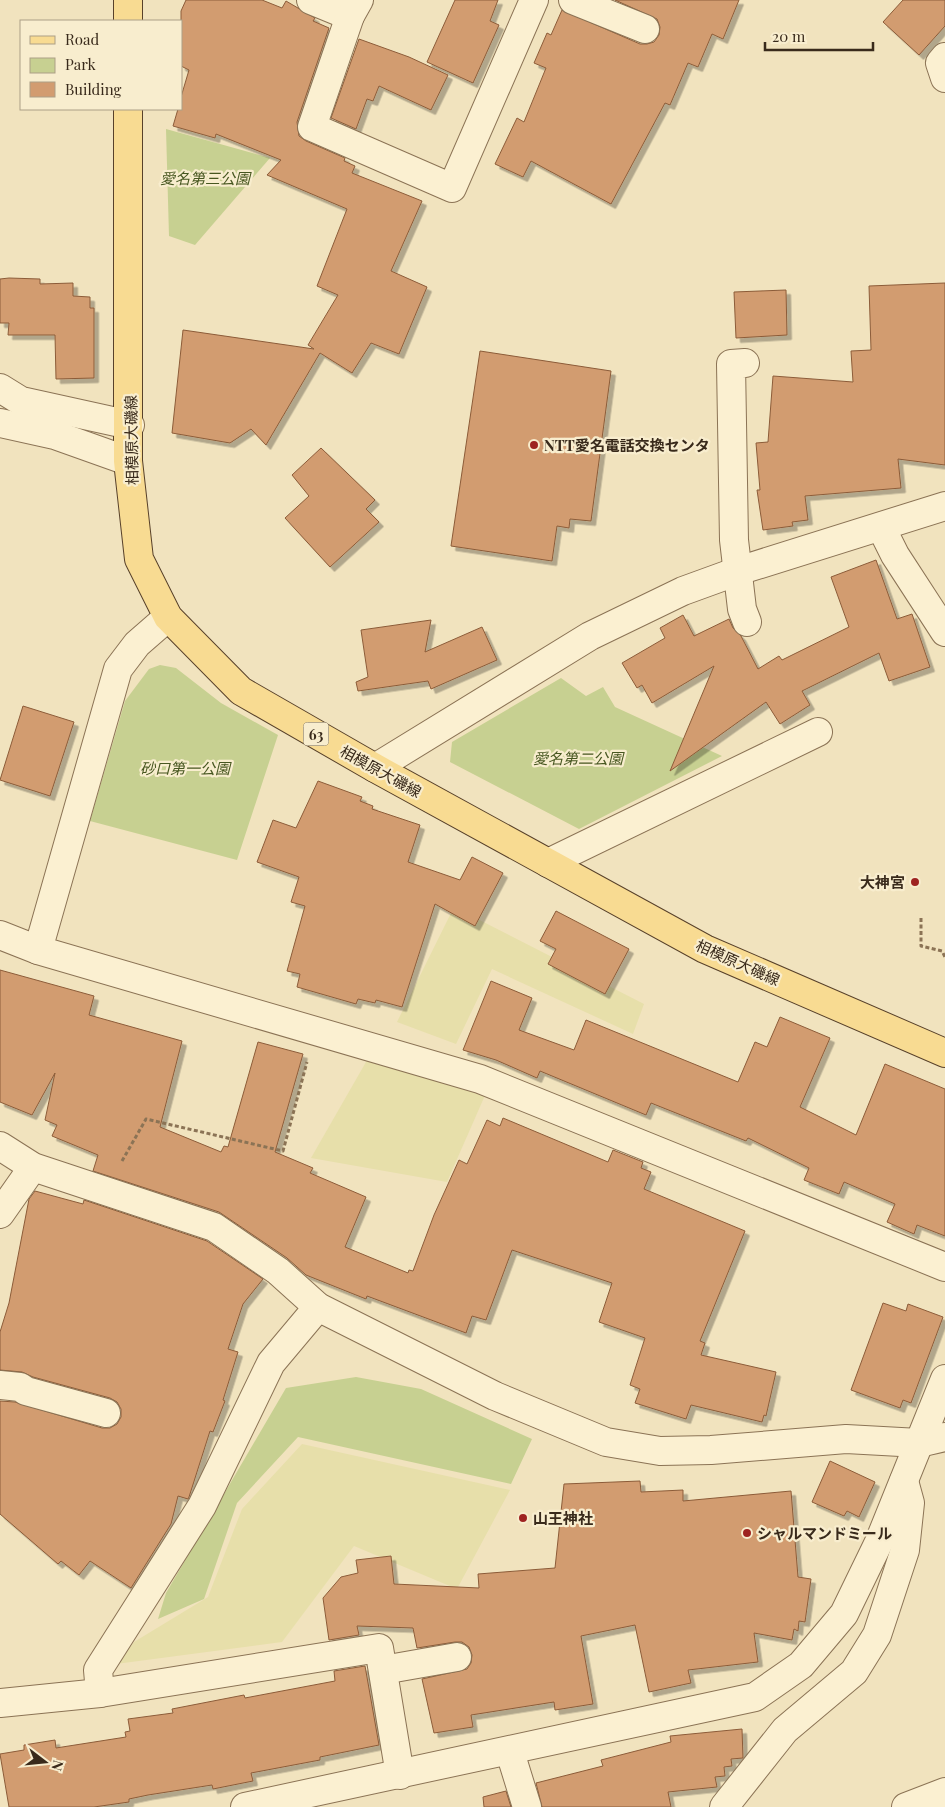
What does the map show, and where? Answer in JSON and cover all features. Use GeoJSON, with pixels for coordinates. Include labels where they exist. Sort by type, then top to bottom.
{"type":"FeatureCollection","features":[{"type":"Feature","properties":{"kind":"main road"},"geometry":{"type":"LineString","coordinates":[[128,0],[128,20]]}},
{"type":"Feature","properties":{"kind":"main road","name":"相模原大磯線"},"geometry":{"type":"LineString","coordinates":[[128,110],[130,425],[128,461],[139,559],[168,617],[241,691],[375,768],[705,949],[945,1053]]}},
{"type":"Feature","properties":{"kind":"street"},"geometry":{"type":"LineString","coordinates":[[311,0],[354,8],[312,127],[452,188],[534,0]]}},
{"type":"Feature","properties":{"kind":"street"},"geometry":{"type":"LineString","coordinates":[[573,0],[645,29]]}},
{"type":"Feature","properties":{"kind":"street"},"geometry":{"type":"LineString","coordinates":[[945,57],[940,63],[945,78]]}},
{"type":"Feature","properties":{"kind":"street"},"geometry":{"type":"LineString","coordinates":[[745,363],[731,364],[734,540],[742,609],[747,622]]}},
{"type":"Feature","properties":{"kind":"street"},"geometry":{"type":"LineString","coordinates":[[0,388],[21,401],[130,425]]}},
{"type":"Feature","properties":{"kind":"street"},"geometry":{"type":"LineString","coordinates":[[0,422],[55,435],[128,461]]}},
{"type":"Feature","properties":{"kind":"street"},"geometry":{"type":"LineString","coordinates":[[375,768],[590,636],[684,591],[738,571],[945,506]]}},
{"type":"Feature","properties":{"kind":"street"},"geometry":{"type":"LineString","coordinates":[[881,527],[895,555],[945,632]]}},
{"type":"Feature","properties":{"kind":"street"},"geometry":{"type":"LineString","coordinates":[[38,950],[118,669],[136,644],[168,617]]}},
{"type":"Feature","properties":{"kind":"street"},"geometry":{"type":"LineString","coordinates":[[548,863],[818,732]]}},
{"type":"Feature","properties":{"kind":"street"},"geometry":{"type":"LineString","coordinates":[[0,935],[38,950],[480,1079],[945,1267]]}},
{"type":"Feature","properties":{"kind":"street"},"geometry":{"type":"LineString","coordinates":[[0,1146],[33,1167],[214,1227],[278,1270],[318,1307],[495,1396],[606,1442],[660,1451],[721,1450],[846,1439],[919,1443],[945,1437]]}},
{"type":"Feature","properties":{"kind":"street"},"geometry":{"type":"LineString","coordinates":[[0,1214],[33,1167]]}},
{"type":"Feature","properties":{"kind":"street"},"geometry":{"type":"LineString","coordinates":[[100,1693],[98,1670],[202,1506],[271,1362],[318,1307]]}},
{"type":"Feature","properties":{"kind":"street"},"geometry":{"type":"LineString","coordinates":[[245,1807],[510,1752],[754,1697],[800,1665],[844,1614],[879,1542],[945,1379]]}},
{"type":"Feature","properties":{"kind":"street"},"geometry":{"type":"LineString","coordinates":[[10,1386],[106,1413]]}},
{"type":"Feature","properties":{"kind":"street"},"geometry":{"type":"LineString","coordinates":[[724,1807],[785,1730],[854,1672],[877,1635],[905,1550],[910,1503],[904,1480]]}},
{"type":"Feature","properties":{"kind":"street"},"geometry":{"type":"LineString","coordinates":[[0,1703],[100,1693],[379,1648],[400,1775]]}},
{"type":"Feature","properties":{"kind":"street"},"geometry":{"type":"LineString","coordinates":[[383,1670],[457,1657]]}},
{"type":"Feature","properties":{"kind":"street"},"geometry":{"type":"LineString","coordinates":[[510,1752],[527,1807]]}},
{"type":"Feature","properties":{"kind":"street"},"geometry":{"type":"LineString","coordinates":[[906,1807],[945,1792]]}},
{"type":"Feature","properties":{"kind":"path"},"geometry":{"type":"LineString","coordinates":[[921,918],[921,946],[942,951],[945,957]]}},
{"type":"Feature","properties":{"kind":"path"},"geometry":{"type":"LineString","coordinates":[[104,1192],[146,1119],[283,1151],[315,1032]]}},
{"type":"Feature","properties":{"kind":"shaded area"},"geometry":{"type":"Polygon","coordinates":[[[454,907],[644,1004],[633,1034],[492,969],[456,1044],[397,1022],[454,907]]]}},
{"type":"Feature","properties":{"kind":"shaded area"},"geometry":{"type":"Polygon","coordinates":[[[370,1055],[486,1093],[447,1182],[311,1158],[370,1055]]]}},
{"type":"Feature","properties":{"kind":"shaded area"},"geometry":{"type":"Polygon","coordinates":[[[302,1444],[510,1490],[457,1589],[354,1546],[282,1642],[116,1664],[134,1642],[208,1597],[242,1509],[302,1444]]]}},
{"type":"Feature","properties":{"kind":"green space","name":"愛名第三公園"},"geometry":{"type":"Polygon","coordinates":[[[166,129],[270,158],[195,245],[169,236],[166,129]]]}},
{"type":"Feature","properties":{"kind":"green space","name":"砂口第一公園"},"geometry":{"type":"Polygon","coordinates":[[[160,665],[176,668],[221,703],[278,735],[237,860],[90,821],[125,701],[149,669],[160,665]]]}},
{"type":"Feature","properties":{"kind":"green space","name":"愛名第二公園"},"geometry":{"type":"Polygon","coordinates":[[[561,678],[586,696],[603,687],[615,707],[722,756],[579,829],[450,762],[452,742],[561,678]]]}},
{"type":"Feature","properties":{"kind":"green space"},"geometry":{"type":"Polygon","coordinates":[[[356,1377],[421,1389],[532,1439],[511,1484],[298,1437],[237,1503],[204,1599],[158,1619],[166,1593],[286,1388],[356,1377]]]}},
{"type":"Feature","properties":{"kind":"building"},"geometry":{"type":"Polygon","coordinates":[[[186,0],[262,0],[282,8],[286,1],[315,18],[313,21],[329,28],[297,122],[299,136],[345,158],[344,161],[355,166],[352,173],[422,201],[391,271],[427,287],[399,354],[371,343],[352,373],[320,353],[266,445],[251,429],[230,443],[172,433],[183,330],[314,349],[308,345],[338,295],[317,286],[347,209],[267,175],[281,160],[216,134],[215,138],[173,126],[178,110],[182,110],[182,94],[189,70],[182,66],[181,11],[186,0]]]}},
{"type":"Feature","properties":{"kind":"building"},"geometry":{"type":"Polygon","coordinates":[[[455,0],[498,0],[490,21],[499,25],[473,83],[427,62],[455,0]]]}},
{"type":"Feature","properties":{"kind":"building"},"geometry":{"type":"Polygon","coordinates":[[[615,0],[739,0],[723,39],[712,34],[698,67],[688,63],[670,105],[665,103],[611,204],[531,161],[523,177],[495,164],[517,118],[524,122],[546,68],[534,63],[547,33],[551,35],[562,10],[640,44],[654,42],[659,35],[660,27],[657,19],[615,0]]]}},
{"type":"Feature","properties":{"kind":"building"},"geometry":{"type":"Polygon","coordinates":[[[903,0],[945,0],[945,26],[919,55],[883,22],[903,0]]]}},
{"type":"Feature","properties":{"kind":"building"},"geometry":{"type":"Polygon","coordinates":[[[359,39],[409,57],[448,75],[431,110],[379,86],[373,101],[367,99],[356,129],[331,118],[359,39]]]}},
{"type":"Feature","properties":{"kind":"building"},"geometry":{"type":"Polygon","coordinates":[[[0,279],[40,279],[40,284],[73,283],[73,296],[90,297],[90,308],[94,308],[94,378],[56,379],[55,335],[8,335],[9,323],[0,323],[0,279]]]}},
{"type":"Feature","properties":{"kind":"building"},"geometry":{"type":"Polygon","coordinates":[[[945,283],[945,465],[898,459],[901,488],[805,496],[808,520],[792,522],[793,526],[763,530],[757,490],[760,490],[756,443],[768,442],[773,376],[853,382],[851,351],[871,350],[869,286],[945,283]]]}},
{"type":"Feature","properties":{"kind":"building"},"geometry":{"type":"Polygon","coordinates":[[[786,290],[787,335],[736,338],[734,292],[786,290]]]}},
{"type":"Feature","properties":{"kind":"building","name":"NTT愛名電話交換センタ"},"geometry":{"type":"Polygon","coordinates":[[[480,351],[611,371],[591,521],[570,519],[569,528],[557,526],[552,561],[451,546],[480,351]]]}},
{"type":"Feature","properties":{"kind":"building"},"geometry":{"type":"Polygon","coordinates":[[[321,448],[375,500],[366,509],[379,522],[330,567],[285,518],[309,496],[292,475],[321,448]]]}},
{"type":"Feature","properties":{"kind":"building"},"geometry":{"type":"Polygon","coordinates":[[[876,560],[897,619],[912,614],[930,667],[889,681],[879,653],[802,691],[810,705],[780,724],[766,702],[670,771],[714,666],[652,703],[642,685],[637,688],[622,663],[665,638],[660,628],[683,615],[694,636],[729,619],[733,628],[741,636],[758,669],[779,656],[782,660],[849,627],[831,577],[876,560]]]}},
{"type":"Feature","properties":{"kind":"building"},"geometry":{"type":"Polygon","coordinates":[[[431,620],[425,652],[482,627],[497,660],[431,689],[428,681],[358,691],[356,682],[368,677],[361,630],[431,620]]]}},
{"type":"Feature","properties":{"kind":"building"},"geometry":{"type":"Polygon","coordinates":[[[23,706],[74,722],[50,796],[0,780],[23,706]]]}},
{"type":"Feature","properties":{"kind":"building"},"geometry":{"type":"Polygon","coordinates":[[[318,781],[362,797],[360,801],[373,806],[372,809],[420,825],[408,862],[460,880],[472,857],[503,873],[475,926],[435,904],[402,1007],[376,1000],[375,1003],[358,999],[356,1004],[297,987],[300,974],[287,971],[305,906],[291,902],[299,877],[257,862],[273,820],[296,828],[318,781]]]}},
{"type":"Feature","properties":{"kind":"building"},"geometry":{"type":"Polygon","coordinates":[[[556,911],[629,949],[605,994],[548,964],[556,949],[540,941],[556,911]]]}},
{"type":"Feature","properties":{"kind":"building"},"geometry":{"type":"Polygon","coordinates":[[[0,970],[94,996],[89,1015],[182,1041],[160,1127],[221,1152],[224,1146],[228,1147],[258,1042],[303,1054],[275,1152],[313,1168],[310,1173],[366,1197],[345,1247],[408,1273],[409,1270],[413,1271],[434,1215],[459,1160],[467,1164],[487,1120],[500,1126],[503,1118],[608,1162],[613,1150],[643,1162],[641,1168],[651,1172],[644,1189],[745,1231],[700,1341],[705,1343],[701,1355],[776,1372],[766,1416],[764,1415],[762,1422],[691,1405],[686,1419],[635,1403],[640,1389],[630,1385],[645,1338],[599,1322],[612,1283],[512,1250],[486,1320],[472,1316],[466,1333],[367,1296],[366,1299],[306,1275],[287,1258],[219,1212],[93,1171],[98,1155],[52,1136],[57,1125],[45,1120],[55,1073],[32,1115],[0,1102],[0,970]]]}},
{"type":"Feature","properties":{"kind":"building"},"geometry":{"type":"Polygon","coordinates":[[[491,981],[532,998],[519,1030],[574,1050],[586,1020],[738,1082],[755,1042],[767,1047],[780,1017],[830,1038],[800,1107],[856,1135],[885,1064],[945,1089],[945,1236],[917,1225],[914,1234],[887,1222],[895,1204],[844,1182],[839,1194],[804,1180],[809,1168],[748,1138],[746,1141],[651,1103],[646,1115],[540,1071],[537,1078],[496,1060],[463,1050],[491,981]]]}},
{"type":"Feature","properties":{"kind":"building"},"geometry":{"type":"Polygon","coordinates":[[[35,1191],[83,1204],[84,1200],[207,1241],[263,1279],[243,1304],[228,1349],[238,1352],[223,1400],[225,1401],[213,1432],[210,1431],[189,1497],[188,1499],[178,1496],[171,1524],[131,1588],[90,1561],[79,1575],[61,1561],[58,1564],[0,1514],[0,1401],[15,1402],[102,1428],[110,1428],[117,1424],[121,1417],[121,1409],[117,1402],[110,1398],[33,1377],[22,1372],[0,1370],[0,1332],[9,1303],[29,1199],[35,1191]]]}},
{"type":"Feature","properties":{"kind":"building"},"geometry":{"type":"Polygon","coordinates":[[[883,1303],[906,1311],[908,1304],[943,1317],[911,1403],[903,1400],[900,1408],[851,1390],[883,1303]]]}},
{"type":"Feature","properties":{"kind":"building"},"geometry":{"type":"Polygon","coordinates":[[[830,1461],[875,1482],[859,1517],[847,1511],[844,1516],[812,1502],[830,1461]]]}},
{"type":"Feature","properties":{"kind":"building"},"geometry":{"type":"Polygon","coordinates":[[[640,1481],[641,1492],[683,1490],[683,1501],[791,1491],[798,1577],[811,1579],[805,1622],[799,1621],[798,1631],[794,1629],[792,1640],[754,1633],[758,1662],[688,1670],[691,1683],[649,1692],[635,1625],[581,1636],[593,1704],[555,1710],[554,1702],[471,1715],[473,1727],[434,1733],[422,1679],[467,1669],[471,1663],[472,1655],[469,1647],[462,1642],[455,1642],[417,1648],[413,1628],[357,1626],[359,1635],[329,1640],[323,1598],[341,1577],[358,1573],[356,1560],[391,1556],[394,1584],[479,1588],[478,1574],[555,1568],[564,1484],[640,1481]]]}},
{"type":"Feature","properties":{"kind":"building"},"geometry":{"type":"Polygon","coordinates":[[[365,1666],[379,1745],[320,1757],[320,1760],[251,1773],[253,1781],[213,1789],[212,1785],[148,1795],[129,1799],[129,1802],[94,1807],[9,1807],[0,1754],[24,1750],[24,1745],[55,1740],[56,1748],[126,1737],[125,1732],[130,1731],[128,1719],[173,1713],[172,1709],[244,1695],[245,1698],[335,1681],[334,1671],[365,1666]]]}},
{"type":"Feature","properties":{"kind":"building"},"geometry":{"type":"Polygon","coordinates":[[[742,1729],[743,1758],[731,1759],[732,1766],[724,1767],[725,1776],[715,1777],[717,1787],[668,1792],[671,1807],[542,1807],[536,1783],[603,1766],[601,1760],[671,1742],[670,1736],[742,1729]]]}},
{"type":"Feature","properties":{"kind":"building"},"geometry":{"type":"Polygon","coordinates":[[[506,1791],[511,1807],[484,1807],[483,1797],[506,1791]]]}},
{"type":"Feature","properties":{"kind":"place","name":"NTT愛名電話交換センタ"},"geometry":{"type":"Point","coordinates":[534,445]}},
{"type":"Feature","properties":{"kind":"place","name":"大神宮"},"geometry":{"type":"Point","coordinates":[915,882]}},
{"type":"Feature","properties":{"kind":"place","name":"山王神社"},"geometry":{"type":"Point","coordinates":[523,1518]}},
{"type":"Feature","properties":{"kind":"place","name":"シャルマンドミール"},"geometry":{"type":"Point","coordinates":[747,1533]}}]}
